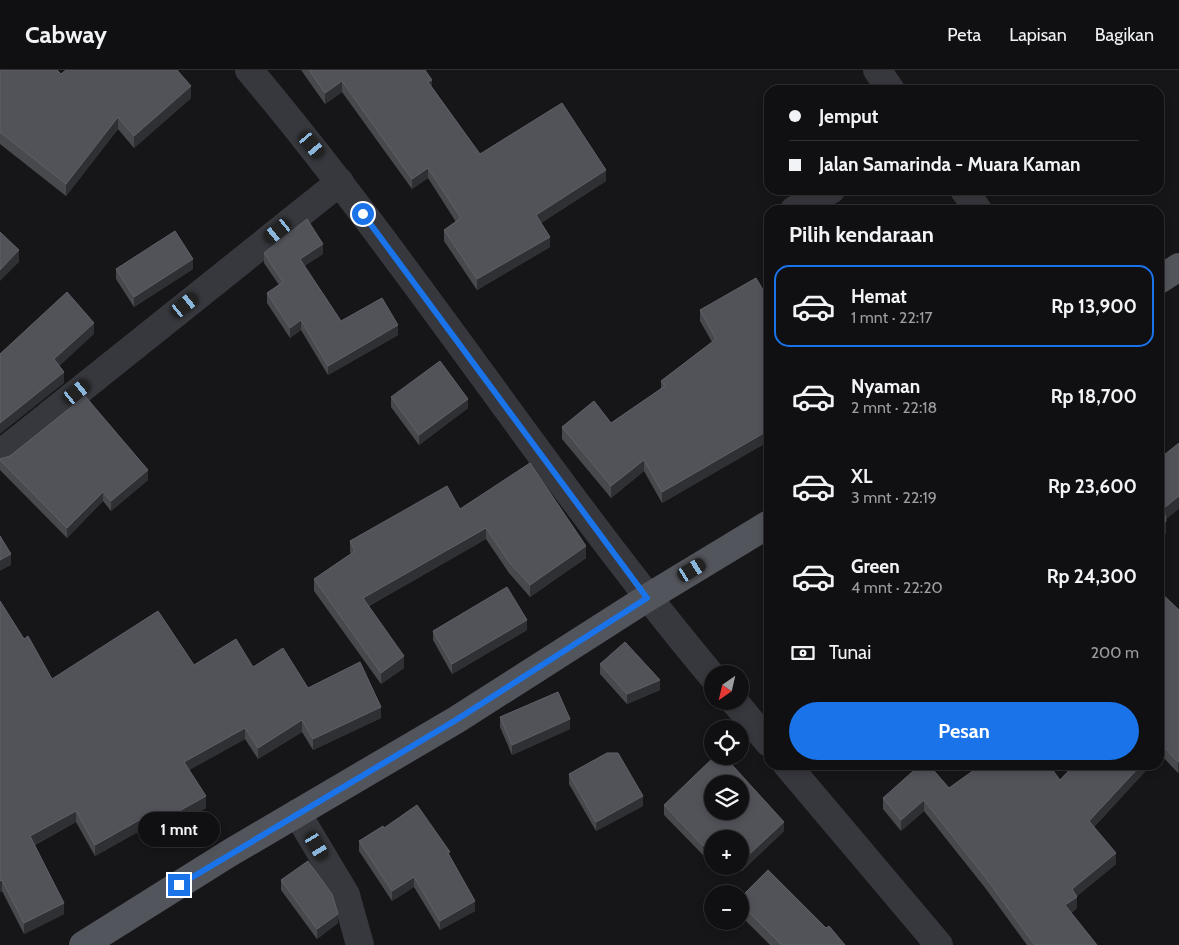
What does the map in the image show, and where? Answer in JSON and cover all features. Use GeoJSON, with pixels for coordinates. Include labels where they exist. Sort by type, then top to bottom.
{"type":"FeatureCollection","features":[{"type":"Feature","properties":{"kind":"main road"},"geometry":{"type":"LineString","coordinates":[[1164,277],[1179,267]]}},
{"type":"Feature","properties":{"kind":"main road"},"geometry":{"type":"LineString","coordinates":[[83,945],[297,813],[456,720],[647,598],[764,527]]}},
{"type":"Feature","properties":{"kind":"street"},"geometry":{"type":"LineString","coordinates":[[249,70],[340,182],[647,598],[704,666]]}},
{"type":"Feature","properties":{"kind":"street"},"geometry":{"type":"LineString","coordinates":[[877,70],[888,85]]}},
{"type":"Feature","properties":{"kind":"street"},"geometry":{"type":"LineString","coordinates":[[0,454],[340,182]]}},
{"type":"Feature","properties":{"kind":"street"},"geometry":{"type":"LineString","coordinates":[[803,205],[822,195]]}},
{"type":"Feature","properties":{"kind":"street"},"geometry":{"type":"LineString","coordinates":[[742,710],[764,737]]}},
{"type":"Feature","properties":{"kind":"street"},"geometry":{"type":"LineString","coordinates":[[791,770],[939,945]]}},
{"type":"Feature","properties":{"kind":"street"},"geometry":{"type":"LineString","coordinates":[[297,813],[346,895],[360,945]]}},
{"type":"Feature","properties":{"kind":"building"},"geometry":{"type":"Polygon","coordinates":[[[0,70],[57,70],[61,74],[66,70],[177,70],[191,86],[134,136],[118,117],[66,184],[0,132],[0,70]]]}},
{"type":"Feature","properties":{"kind":"building"},"geometry":{"type":"Polygon","coordinates":[[[309,70],[425,70],[432,80],[428,82],[480,154],[562,103],[606,170],[536,215],[550,237],[477,279],[444,230],[461,218],[428,168],[412,179],[342,81],[325,93],[309,70]]]}},
{"type":"Feature","properties":{"kind":"building"},"geometry":{"type":"Polygon","coordinates":[[[307,219],[323,244],[300,259],[341,321],[382,298],[398,325],[328,366],[301,320],[290,328],[267,293],[283,282],[264,253],[307,219]]]}},
{"type":"Feature","properties":{"kind":"building"},"geometry":{"type":"Polygon","coordinates":[[[175,231],[193,259],[134,297],[116,269],[175,231]]]}},
{"type":"Feature","properties":{"kind":"building"},"geometry":{"type":"Polygon","coordinates":[[[0,232],[19,250],[0,270],[0,232]]]}},
{"type":"Feature","properties":{"kind":"building"},"geometry":{"type":"Polygon","coordinates":[[[756,278],[764,292],[764,433],[662,492],[644,460],[611,486],[562,427],[594,401],[611,423],[665,386],[661,381],[716,339],[700,310],[756,278]]]}},
{"type":"Feature","properties":{"kind":"building"},"geometry":{"type":"Polygon","coordinates":[[[67,292],[94,323],[54,359],[64,372],[0,423],[0,354],[67,292]]]}},
{"type":"Feature","properties":{"kind":"building"},"geometry":{"type":"Polygon","coordinates":[[[440,361],[468,399],[419,435],[391,397],[440,361]]]}},
{"type":"Feature","properties":{"kind":"building"},"geometry":{"type":"Polygon","coordinates":[[[85,396],[148,470],[111,501],[103,492],[67,528],[0,459],[10,456],[85,396]]]}},
{"type":"Feature","properties":{"kind":"building"},"geometry":{"type":"Polygon","coordinates":[[[1179,443],[1179,496],[1164,508],[1164,455],[1179,443]]]}},
{"type":"Feature","properties":{"kind":"building"},"geometry":{"type":"Polygon","coordinates":[[[530,463],[586,546],[530,585],[509,562],[486,528],[363,598],[404,656],[381,673],[314,579],[355,551],[350,541],[447,486],[460,509],[530,463]]]}},
{"type":"Feature","properties":{"kind":"building"},"geometry":{"type":"Polygon","coordinates":[[[0,536],[11,554],[0,560],[0,536]]]}},
{"type":"Feature","properties":{"kind":"building"},"geometry":{"type":"Polygon","coordinates":[[[507,587],[527,620],[452,664],[433,631],[507,587]]]}},
{"type":"Feature","properties":{"kind":"building"},"geometry":{"type":"Polygon","coordinates":[[[1164,596],[1179,610],[1178,762],[1164,747],[1164,596]]]}},
{"type":"Feature","properties":{"kind":"building"},"geometry":{"type":"Polygon","coordinates":[[[0,601],[24,639],[28,636],[52,679],[158,611],[194,665],[236,639],[253,667],[283,648],[308,688],[360,662],[381,707],[313,739],[302,720],[258,748],[245,728],[184,762],[206,796],[149,828],[143,818],[95,845],[76,811],[30,836],[64,903],[24,923],[2,880],[0,881],[0,601]]]}},
{"type":"Feature","properties":{"kind":"building"},"geometry":{"type":"Polygon","coordinates":[[[625,642],[660,680],[627,694],[600,664],[625,642]]]}},
{"type":"Feature","properties":{"kind":"building"},"geometry":{"type":"Polygon","coordinates":[[[558,692],[570,719],[512,745],[500,717],[558,692]]]}},
{"type":"Feature","properties":{"kind":"building"},"geometry":{"type":"Polygon","coordinates":[[[607,753],[618,753],[643,796],[596,822],[569,774],[607,753]]]}},
{"type":"Feature","properties":{"kind":"building"},"geometry":{"type":"Polygon","coordinates":[[[706,765],[732,765],[741,775],[704,775],[704,820],[749,820],[749,784],[784,822],[749,854],[749,830],[704,830],[703,846],[664,805],[706,765]]]}},
{"type":"Feature","properties":{"kind":"building"},"geometry":{"type":"Polygon","coordinates":[[[914,770],[933,770],[949,788],[974,770],[1053,770],[1060,780],[1069,770],[1136,770],[1089,821],[1116,853],[1072,889],[1077,897],[1065,905],[1097,945],[1035,945],[986,878],[924,800],[901,820],[883,798],[914,770]]]}},
{"type":"Feature","properties":{"kind":"building"},"geometry":{"type":"Polygon","coordinates":[[[417,805],[450,852],[448,853],[475,901],[440,921],[414,877],[392,891],[359,841],[383,826],[384,828],[417,805]]]}},
{"type":"Feature","properties":{"kind":"building"},"geometry":{"type":"Polygon","coordinates":[[[308,861],[332,894],[338,914],[317,929],[281,880],[308,861]]]}},
{"type":"Feature","properties":{"kind":"building"},"geometry":{"type":"Polygon","coordinates":[[[768,870],[826,928],[829,926],[845,945],[782,945],[749,912],[749,889],[768,870]]]}},
{"type":"Feature","properties":{"kind":"route"},"geometry":{"type":"LineString","coordinates":[[179,885],[228,854],[456,720],[647,598],[363,214]]}}]}
